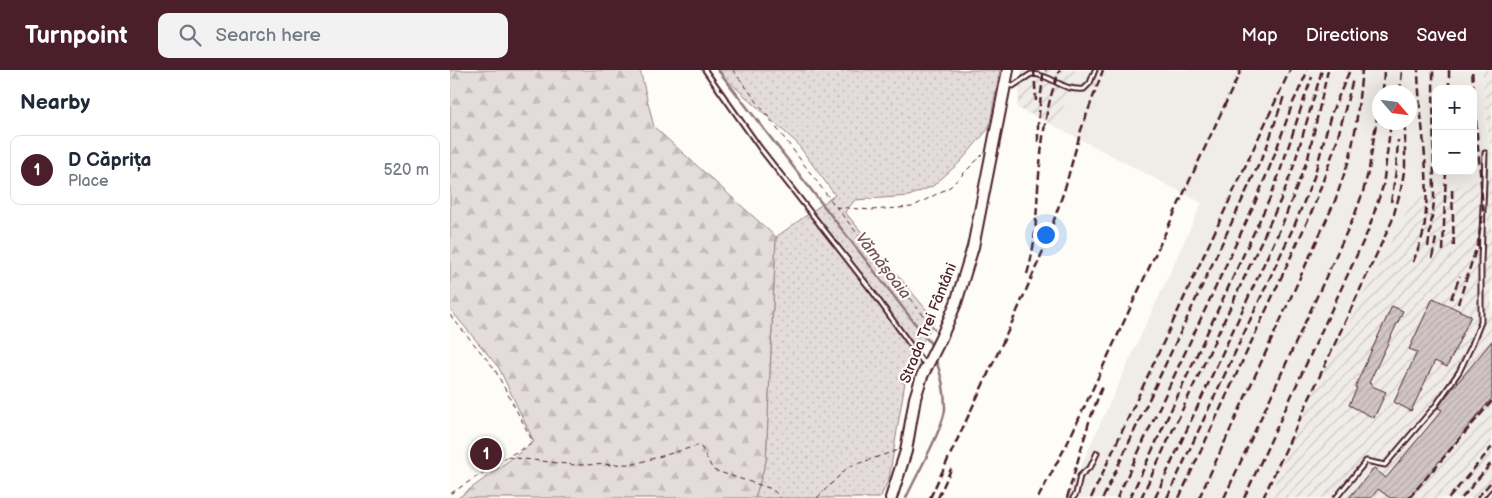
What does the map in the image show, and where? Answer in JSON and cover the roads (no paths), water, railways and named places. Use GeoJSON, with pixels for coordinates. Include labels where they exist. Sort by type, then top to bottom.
{"type":"FeatureCollection","features":[{"type":"Feature","properties":{"kind":"main road","name":"Strada Trei Fântâni"},"geometry":{"type":"LineString","coordinates":[[891,498],[906,451],[914,398],[928,362],[939,343],[956,303],[974,247],[1008,70]]}},
{"type":"Feature","properties":{"kind":"lane"},"geometry":{"type":"LineString","coordinates":[[705,70],[760,148],[860,276],[922,361],[928,362]]}},
{"type":"Feature","properties":{"kind":"lane"},"geometry":{"type":"LineString","coordinates":[[1005,85],[1013,86],[1034,74],[1044,75],[1073,90],[1084,89],[1090,83],[1095,70]]}},
{"type":"Feature","properties":{"kind":"lane"},"geometry":{"type":"LineString","coordinates":[[1336,498],[1366,461],[1385,465],[1436,405],[1459,372],[1471,347],[1481,322],[1485,154]]}},
{"type":"Feature","properties":{"kind":"lane"},"geometry":{"type":"LineString","coordinates":[[1073,498],[1076,494],[1080,476],[1091,466],[1097,454]]}},
{"type":"Feature","properties":{"kind":"lane"},"geometry":{"type":"LineString","coordinates":[[1487,498],[1492,492]]}},
{"type":"Feature","properties":{"kind":"waterway","name":"Vămășoaia"},"geometry":{"type":"LineString","coordinates":[[718,70],[931,344],[932,348]]}},
{"type":"Feature","properties":{"kind":"waterway","name":"Vămășoaia"},"geometry":{"type":"LineString","coordinates":[[906,498],[935,439],[944,416],[945,408],[941,376],[935,358]]}},
{"type":"Feature","properties":{"kind":"railway"},"geometry":{"type":"LineString","coordinates":[[1034,70],[1036,101]]}},
{"type":"Feature","properties":{"kind":"railway"},"geometry":{"type":"LineString","coordinates":[[1038,142],[1043,75],[1046,70]]}},
{"type":"Feature","properties":{"kind":"railway"},"geometry":{"type":"LineString","coordinates":[[1027,274],[1034,238],[1045,122],[1051,95],[1060,70]]}},
{"type":"Feature","properties":{"kind":"railway"},"geometry":{"type":"LineString","coordinates":[[930,498],[1015,316],[1045,246],[1065,188],[1081,130],[1103,70]]}},
{"type":"Feature","properties":{"kind":"railway"},"geometry":{"type":"LineString","coordinates":[[1038,498],[1068,442],[1241,70]]}},
{"type":"Feature","properties":{"kind":"railway"},"geometry":{"type":"LineString","coordinates":[[1091,498],[1290,70]]}},
{"type":"Feature","properties":{"kind":"railway"},"geometry":{"type":"LineString","coordinates":[[1117,498],[1254,205],[1292,105],[1308,70]]}},
{"type":"Feature","properties":{"kind":"railway"},"geometry":{"type":"LineString","coordinates":[[1141,498],[1282,197],[1293,168],[1322,70]]}},
{"type":"Feature","properties":{"kind":"railway"},"geometry":{"type":"LineString","coordinates":[[1155,498],[1282,225],[1308,158],[1328,70]]}},
{"type":"Feature","properties":{"kind":"railway"},"geometry":{"type":"LineString","coordinates":[[1167,498],[1295,224],[1314,177],[1331,114],[1350,70]]}},
{"type":"Feature","properties":{"kind":"railway"},"geometry":{"type":"LineString","coordinates":[[1199,498],[1335,201],[1350,157],[1356,126],[1362,70]]}},
{"type":"Feature","properties":{"kind":"railway"},"geometry":{"type":"LineString","coordinates":[[1383,85],[1384,70]]}},
{"type":"Feature","properties":{"kind":"railway"},"geometry":{"type":"LineString","coordinates":[[1401,85],[1402,70]]}},
{"type":"Feature","properties":{"kind":"railway"},"geometry":{"type":"LineString","coordinates":[[1413,262],[1423,233],[1427,189],[1418,70]]}},
{"type":"Feature","properties":{"kind":"railway"},"geometry":{"type":"LineString","coordinates":[[1428,247],[1434,202],[1433,70]]}},
{"type":"Feature","properties":{"kind":"railway"},"geometry":{"type":"LineString","coordinates":[[1449,70],[1449,85]]}},
{"type":"Feature","properties":{"kind":"railway"},"geometry":{"type":"LineString","coordinates":[[1458,304],[1478,243],[1483,210],[1472,70]]}},
{"type":"Feature","properties":{"kind":"railway"},"geometry":{"type":"LineString","coordinates":[[1130,498],[1270,198],[1312,77]]}},
{"type":"Feature","properties":{"kind":"railway"},"geometry":{"type":"LineString","coordinates":[[1179,498],[1313,209],[1336,144],[1353,79]]}},
{"type":"Feature","properties":{"kind":"railway"},"geometry":{"type":"LineString","coordinates":[[1103,498],[1266,149],[1284,96]]}},
{"type":"Feature","properties":{"kind":"railway"},"geometry":{"type":"LineString","coordinates":[[1224,498],[1355,214],[1369,169],[1375,130]]}},
{"type":"Feature","properties":{"kind":"railway"},"geometry":{"type":"LineString","coordinates":[[1244,498],[1368,231],[1383,186],[1390,130]]}},
{"type":"Feature","properties":{"kind":"railway"},"geometry":{"type":"LineString","coordinates":[[1263,498],[1392,221],[1405,166],[1405,130]]}},
{"type":"Feature","properties":{"kind":"railway"},"geometry":{"type":"LineString","coordinates":[[1391,202],[1398,140]]}},
{"type":"Feature","properties":{"kind":"railway"},"geometry":{"type":"LineString","coordinates":[[1443,251],[1446,175]]}},
{"type":"Feature","properties":{"kind":"railway"},"geometry":{"type":"LineString","coordinates":[[1452,190],[1454,250]]}},
{"type":"Feature","properties":{"kind":"railway"},"geometry":{"type":"LineString","coordinates":[[1432,258],[1436,238]]}},
{"type":"Feature","properties":{"kind":"railway"},"geometry":{"type":"LineString","coordinates":[[1451,299],[1460,276]]}},
{"type":"Feature","properties":{"kind":"railway"},"geometry":{"type":"LineString","coordinates":[[1067,498],[1089,422],[1103,384]]}},
{"type":"Feature","properties":{"kind":"railway"},"geometry":{"type":"LineString","coordinates":[[1409,498],[1492,401]]}},
{"type":"Feature","properties":{"kind":"railway"},"geometry":{"type":"LineString","coordinates":[[1449,498],[1492,447]]}},
{"type":"Feature","properties":{"kind":"railway"},"geometry":{"type":"LineString","coordinates":[[1462,498],[1492,462]]}},
{"type":"Feature","properties":{"kind":"railway"},"geometry":{"type":"LineString","coordinates":[[938,498],[952,467]]}},
{"type":"Feature","properties":{"kind":"railway"},"geometry":{"type":"LineString","coordinates":[[1477,498],[1492,481]]}},
{"type":"Feature","properties":{"kind":"place","name":"D Căprița"},"geometry":{"type":"Point","coordinates":[486,454]}}]}
